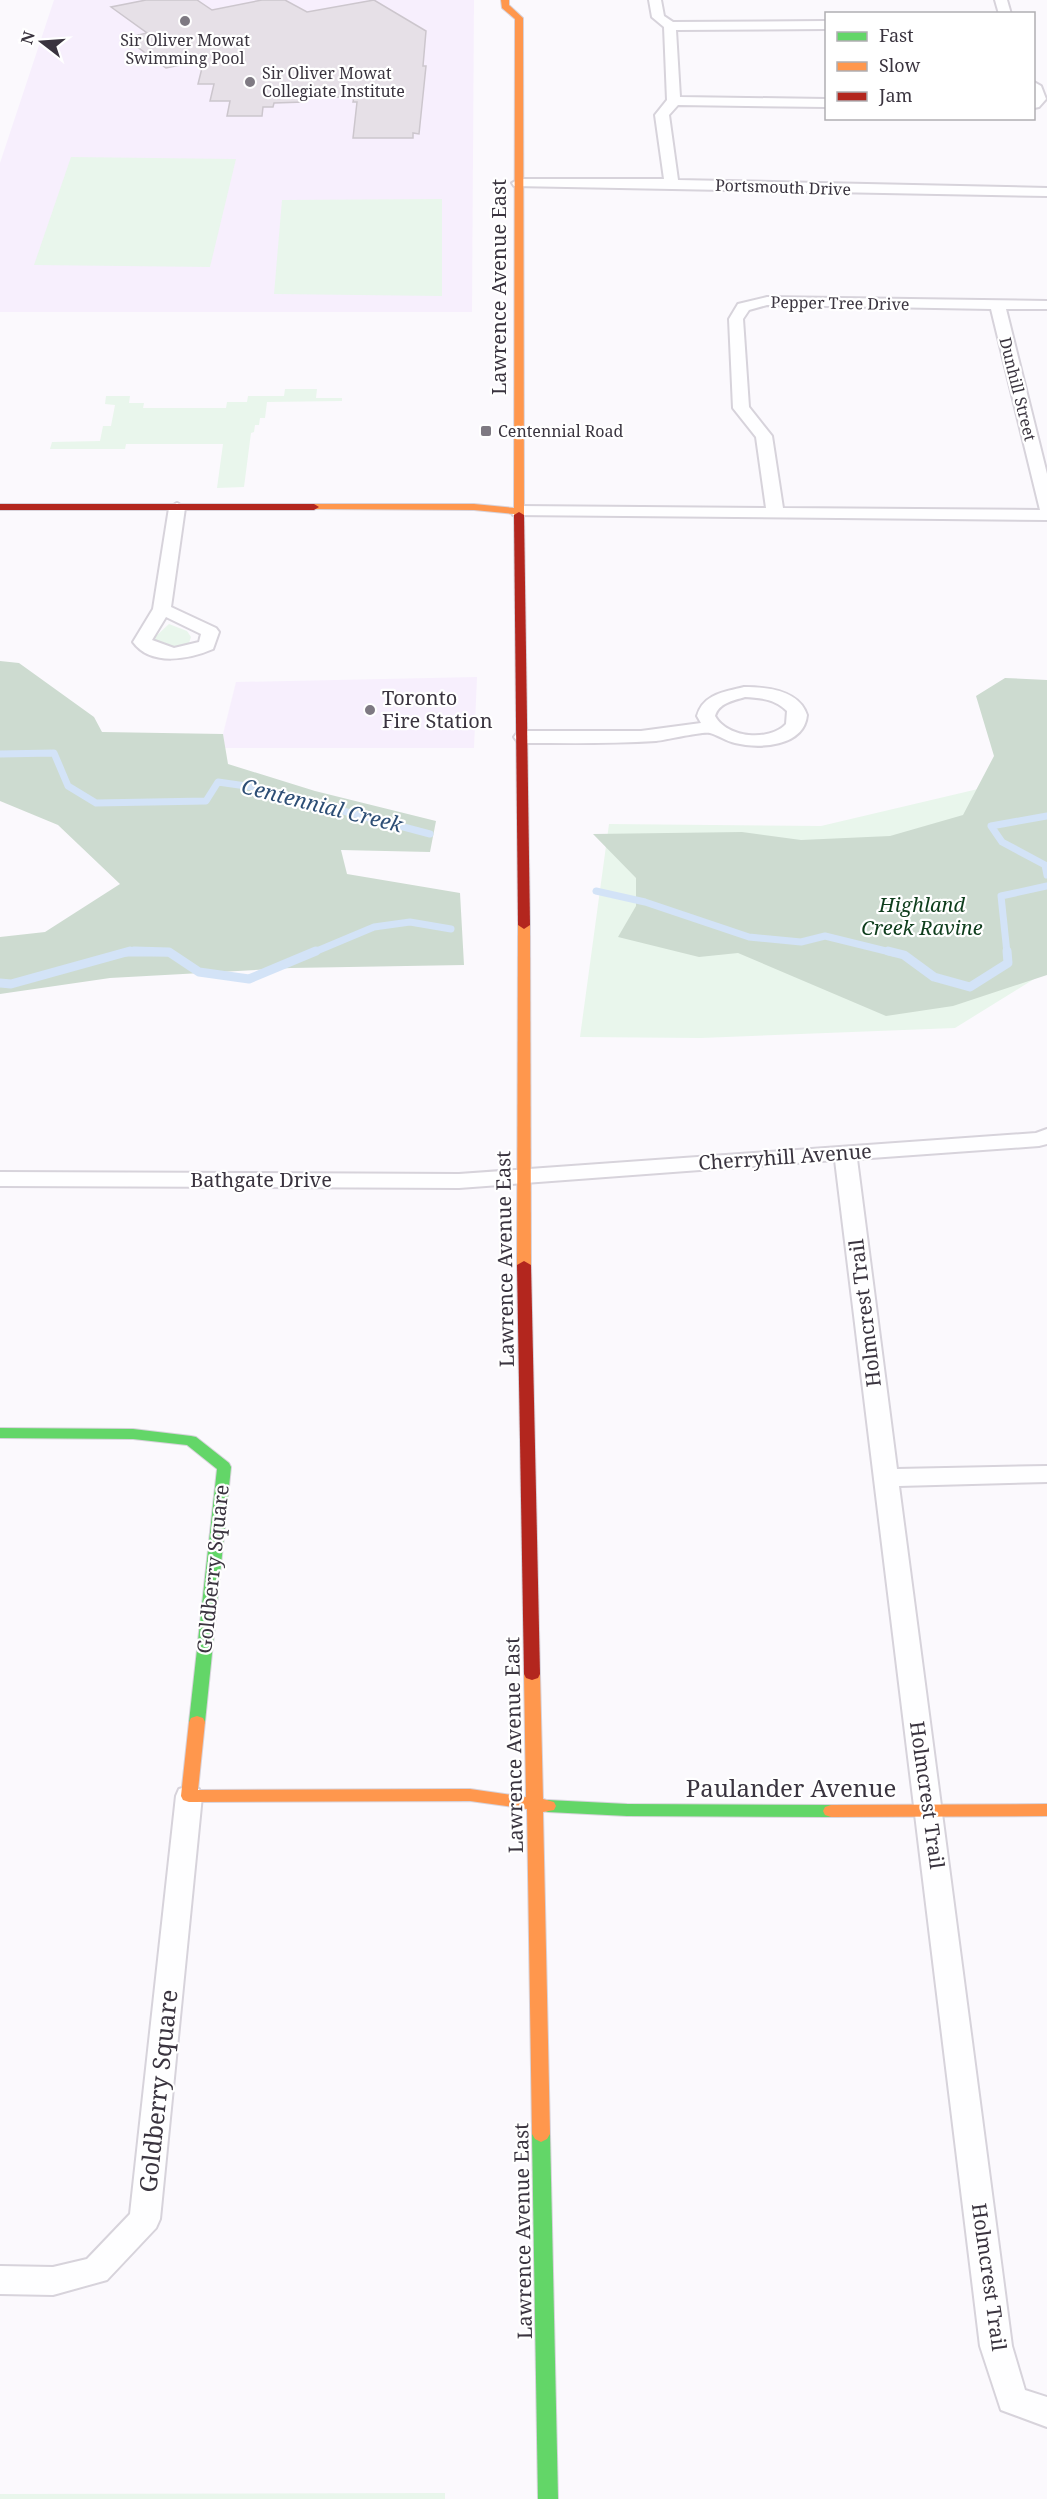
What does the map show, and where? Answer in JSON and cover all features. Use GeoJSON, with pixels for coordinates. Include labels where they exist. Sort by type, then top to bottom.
{"type":"FeatureCollection","features":[{"type":"Feature","properties":{"kind":"main road"},"geometry":{"type":"LineString","coordinates":[[505,0],[505,6],[519,18],[532,7]]}},
{"type":"Feature","properties":{"kind":"main road","name":"Lawrence Avenue East"},"geometry":{"type":"LineString","coordinates":[[519,18],[519,511],[523,737],[522,1177],[548,2499]]}},
{"type":"Feature","properties":{"kind":"main road"},"geometry":{"type":"LineString","coordinates":[[0,507],[474,507],[519,511]]}},
{"type":"Feature","properties":{"kind":"main road","name":"Goldberry Square"},"geometry":{"type":"LineString","coordinates":[[0,1433],[133,1434],[191,1441],[224,1467],[189,1796]]}},
{"type":"Feature","properties":{"kind":"main road"},"geometry":{"type":"LineString","coordinates":[[189,1796],[470,1795],[535,1805]]}},
{"type":"Feature","properties":{"kind":"main road","name":"Paulander Avenue"},"geometry":{"type":"LineString","coordinates":[[535,1805],[619,1810],[930,1812],[1047,1810]]}},
{"type":"Feature","properties":{"kind":"street"},"geometry":{"type":"LineString","coordinates":[[655,0],[658,17],[670,26],[825,25]]}},
{"type":"Feature","properties":{"kind":"street"},"geometry":{"type":"LineString","coordinates":[[670,26],[674,101],[662,115],[671,182]]}},
{"type":"Feature","properties":{"kind":"street"},"geometry":{"type":"LineString","coordinates":[[1035,89],[1039,99],[1035,103]]}},
{"type":"Feature","properties":{"kind":"street"},"geometry":{"type":"LineString","coordinates":[[674,101],[825,103]]}},
{"type":"Feature","properties":{"kind":"street","name":"Portsmouth Drive"},"geometry":{"type":"LineString","coordinates":[[519,183],[671,182],[920,192],[1047,192]]}},
{"type":"Feature","properties":{"kind":"street","name":"Pepper Tree Drive"},"geometry":{"type":"LineString","coordinates":[[775,512],[764,435],[741,408],[736,319],[743,306],[767,301],[1047,305]]}},
{"type":"Feature","properties":{"kind":"street","name":"Dunhill Street"},"geometry":{"type":"LineString","coordinates":[[998,305],[1047,508]]}},
{"type":"Feature","properties":{"kind":"street"},"geometry":{"type":"LineString","coordinates":[[162,609],[177,508]]}},
{"type":"Feature","properties":{"kind":"street"},"geometry":{"type":"LineString","coordinates":[[519,511],[1047,515]]}},
{"type":"Feature","properties":{"kind":"street"},"geometry":{"type":"LineString","coordinates":[[523,737],[643,737],[678,734],[711,727],[735,739],[767,740],[782,736],[792,730],[798,722],[799,714],[793,706],[772,695],[744,692],[718,699],[710,705],[705,712],[706,720],[711,727]]}},
{"type":"Feature","properties":{"kind":"street","name":"Cherryhill Avenue"},"geometry":{"type":"LineString","coordinates":[[522,1177],[1039,1139],[1047,1136]]}},
{"type":"Feature","properties":{"kind":"street","name":"Holmcrest Trail"},"geometry":{"type":"LineString","coordinates":[[845,1152],[996,2346],[1012,2400],[1047,2412]]}},
{"type":"Feature","properties":{"kind":"street","name":"Bathgate Drive"},"geometry":{"type":"LineString","coordinates":[[0,1179],[459,1180],[522,1177]]}},
{"type":"Feature","properties":{"kind":"street"},"geometry":{"type":"LineString","coordinates":[[885,1478],[1047,1474]]}},
{"type":"Feature","properties":{"kind":"street","name":"Goldberry Square"},"geometry":{"type":"LineString","coordinates":[[0,2280],[52,2281],[96,2270],[145,2219],[189,1796]]}},
{"type":"Feature","properties":{"kind":"shaded area","name":"Sir Oliver Mowat Collegiate Institute"},"geometry":{"type":"Polygon","coordinates":[[[54,0],[474,0],[472,312],[0,312],[0,163],[54,0]]]}},
{"type":"Feature","properties":{"kind":"shaded area"},"geometry":{"type":"Polygon","coordinates":[[[477,677],[474,748],[225,748],[223,734],[236,682],[477,677]]]}},
{"type":"Feature","properties":{"kind":"green space"},"geometry":{"type":"Polygon","coordinates":[[[71,157],[236,159],[210,267],[34,265],[71,157]]]}},
{"type":"Feature","properties":{"kind":"green space"},"geometry":{"type":"Polygon","coordinates":[[[442,199],[442,296],[274,294],[282,200],[442,199]]]}},
{"type":"Feature","properties":{"kind":"green space"},"geometry":{"type":"Polygon","coordinates":[[[285,389],[317,389],[316,398],[342,398],[342,401],[267,402],[265,418],[260,418],[259,425],[255,425],[254,432],[251,433],[244,487],[217,488],[223,444],[126,444],[125,449],[50,449],[52,442],[100,441],[103,426],[111,426],[115,405],[105,404],[106,396],[130,396],[129,403],[144,403],[143,408],[226,408],[227,402],[247,402],[248,396],[284,396],[285,389]]]}},
{"type":"Feature","properties":{"kind":"green space"},"geometry":{"type":"Polygon","coordinates":[[[169,624],[187,631],[191,637],[189,643],[172,648],[155,644],[154,638],[169,624]]]}},
{"type":"Feature","properties":{"kind":"green space"},"geometry":{"type":"Polygon","coordinates":[[[0,661],[19,663],[94,717],[102,732],[223,734],[228,764],[315,791],[436,821],[430,852],[341,850],[347,874],[460,893],[464,965],[291,968],[110,978],[0,994],[0,937],[45,932],[120,884],[58,825],[0,801],[0,661]]]}},
{"type":"Feature","properties":{"kind":"green space","name":"Highland Creek Ravine"},"geometry":{"type":"Polygon","coordinates":[[[1005,678],[1047,680],[1047,975],[953,1006],[886,1016],[738,953],[699,957],[618,937],[636,906],[636,878],[593,834],[742,832],[801,840],[890,836],[963,815],[994,756],[976,696],[1005,678]]]}},
{"type":"Feature","properties":{"kind":"green space","name":"Highland Creek Ravine"},"geometry":{"type":"Polygon","coordinates":[[[995,785],[1047,971],[955,1028],[701,1038],[580,1037],[609,824],[821,826],[995,785]]]}},
{"type":"Feature","properties":{"kind":"green space"},"geometry":{"type":"Polygon","coordinates":[[[445,2493],[445,2499],[0,2499],[0,2494],[445,2493]]]}},
{"type":"Feature","properties":{"kind":"building","name":"Sir Oliver Mowat Collegiate Institute"},"geometry":{"type":"Polygon","coordinates":[[[146,0],[197,0],[212,10],[262,0],[285,0],[307,12],[374,0],[426,31],[423,66],[426,66],[419,134],[413,133],[413,138],[353,138],[357,102],[353,102],[354,97],[305,97],[304,102],[274,103],[273,107],[263,107],[262,116],[227,116],[230,101],[210,101],[214,84],[198,84],[204,60],[166,68],[125,38],[147,33],[111,7],[146,0]]]}},
{"type":"Feature","properties":{"kind":"waterway","name":"Centennial Creek"},"geometry":{"type":"LineString","coordinates":[[0,754],[54,753],[68,786],[96,803],[206,801],[218,782],[253,787],[430,834]]}},
{"type":"Feature","properties":{"kind":"waterway","name":"Centennial Creek"},"geometry":{"type":"LineString","coordinates":[[1047,816],[991,826],[1002,842],[1045,865],[1047,875]]}},
{"type":"Feature","properties":{"kind":"waterway","name":"Centennial Creek"},"geometry":{"type":"LineString","coordinates":[[1007,953],[1001,896],[1047,886]]}},
{"type":"Feature","properties":{"kind":"waterway","name":"Centennial Creek"},"geometry":{"type":"LineString","coordinates":[[596,891],[645,902],[749,937],[801,942],[825,936],[894,953]]}},
{"type":"Feature","properties":{"kind":"waterway"},"geometry":{"type":"LineString","coordinates":[[312,953],[374,927],[410,922],[451,929]]}},
{"type":"Feature","properties":{"kind":"waterway"},"geometry":{"type":"LineString","coordinates":[[0,983],[11,984],[130,951]]}},
{"type":"Feature","properties":{"kind":"waterway"},"geometry":{"type":"LineString","coordinates":[[134,951],[169,952],[199,972],[249,979],[316,951]]}},
{"type":"Feature","properties":{"kind":"waterway","name":"Centennial Creek"},"geometry":{"type":"LineString","coordinates":[[888,951],[904,955],[934,977],[970,987],[1008,963],[1007,951]]}},
{"type":"Feature","properties":{"kind":"waterway"},"geometry":{"type":"LineString","coordinates":[[124,953],[170,953]]}},
{"type":"Feature","properties":{"kind":"traffic: fast"},"geometry":{"type":"LineString","coordinates":[[0,1433],[133,1434],[191,1441],[224,1467],[197,1722]]}},
{"type":"Feature","properties":{"kind":"traffic: fast"},"geometry":{"type":"LineString","coordinates":[[548,1806],[627,1810],[831,1811]]}},
{"type":"Feature","properties":{"kind":"traffic: fast"},"geometry":{"type":"LineString","coordinates":[[541,2134],[548,2499]]}},
{"type":"Feature","properties":{"kind":"traffic: slow"},"geometry":{"type":"LineString","coordinates":[[505,0],[505,6],[519,18],[519,515]]}},
{"type":"Feature","properties":{"kind":"traffic: slow"},"geometry":{"type":"LineString","coordinates":[[314,507],[474,507],[519,511]]}},
{"type":"Feature","properties":{"kind":"traffic: slow"},"geometry":{"type":"LineString","coordinates":[[524,925],[524,1265]]}},
{"type":"Feature","properties":{"kind":"traffic: slow"},"geometry":{"type":"LineString","coordinates":[[532,1674],[541,2134]]}},
{"type":"Feature","properties":{"kind":"traffic: slow"},"geometry":{"type":"LineString","coordinates":[[197,1722],[189,1796],[470,1795],[548,1806]]}},
{"type":"Feature","properties":{"kind":"traffic: slow"},"geometry":{"type":"LineString","coordinates":[[831,1811],[1047,1810]]}},
{"type":"Feature","properties":{"kind":"traffic: jam"},"geometry":{"type":"LineString","coordinates":[[0,507],[314,507]]}},
{"type":"Feature","properties":{"kind":"traffic: jam"},"geometry":{"type":"LineString","coordinates":[[519,515],[524,925]]}},
{"type":"Feature","properties":{"kind":"traffic: jam"},"geometry":{"type":"LineString","coordinates":[[524,1265],[532,1674]]}},
{"type":"Feature","properties":{"kind":"place","name":"Sir Oliver Mowat Swimming Pool"},"geometry":{"type":"Point","coordinates":[185,21]}},
{"type":"Feature","properties":{"kind":"place","name":"Sir Oliver Mowat Collegiate Institute"},"geometry":{"type":"Point","coordinates":[250,82]}},
{"type":"Feature","properties":{"kind":"place","name":"Centennial Road"},"geometry":{"type":"Point","coordinates":[486,431]}},
{"type":"Feature","properties":{"kind":"place","name":"Toronto Fire Station"},"geometry":{"type":"Point","coordinates":[370,710]}}]}
